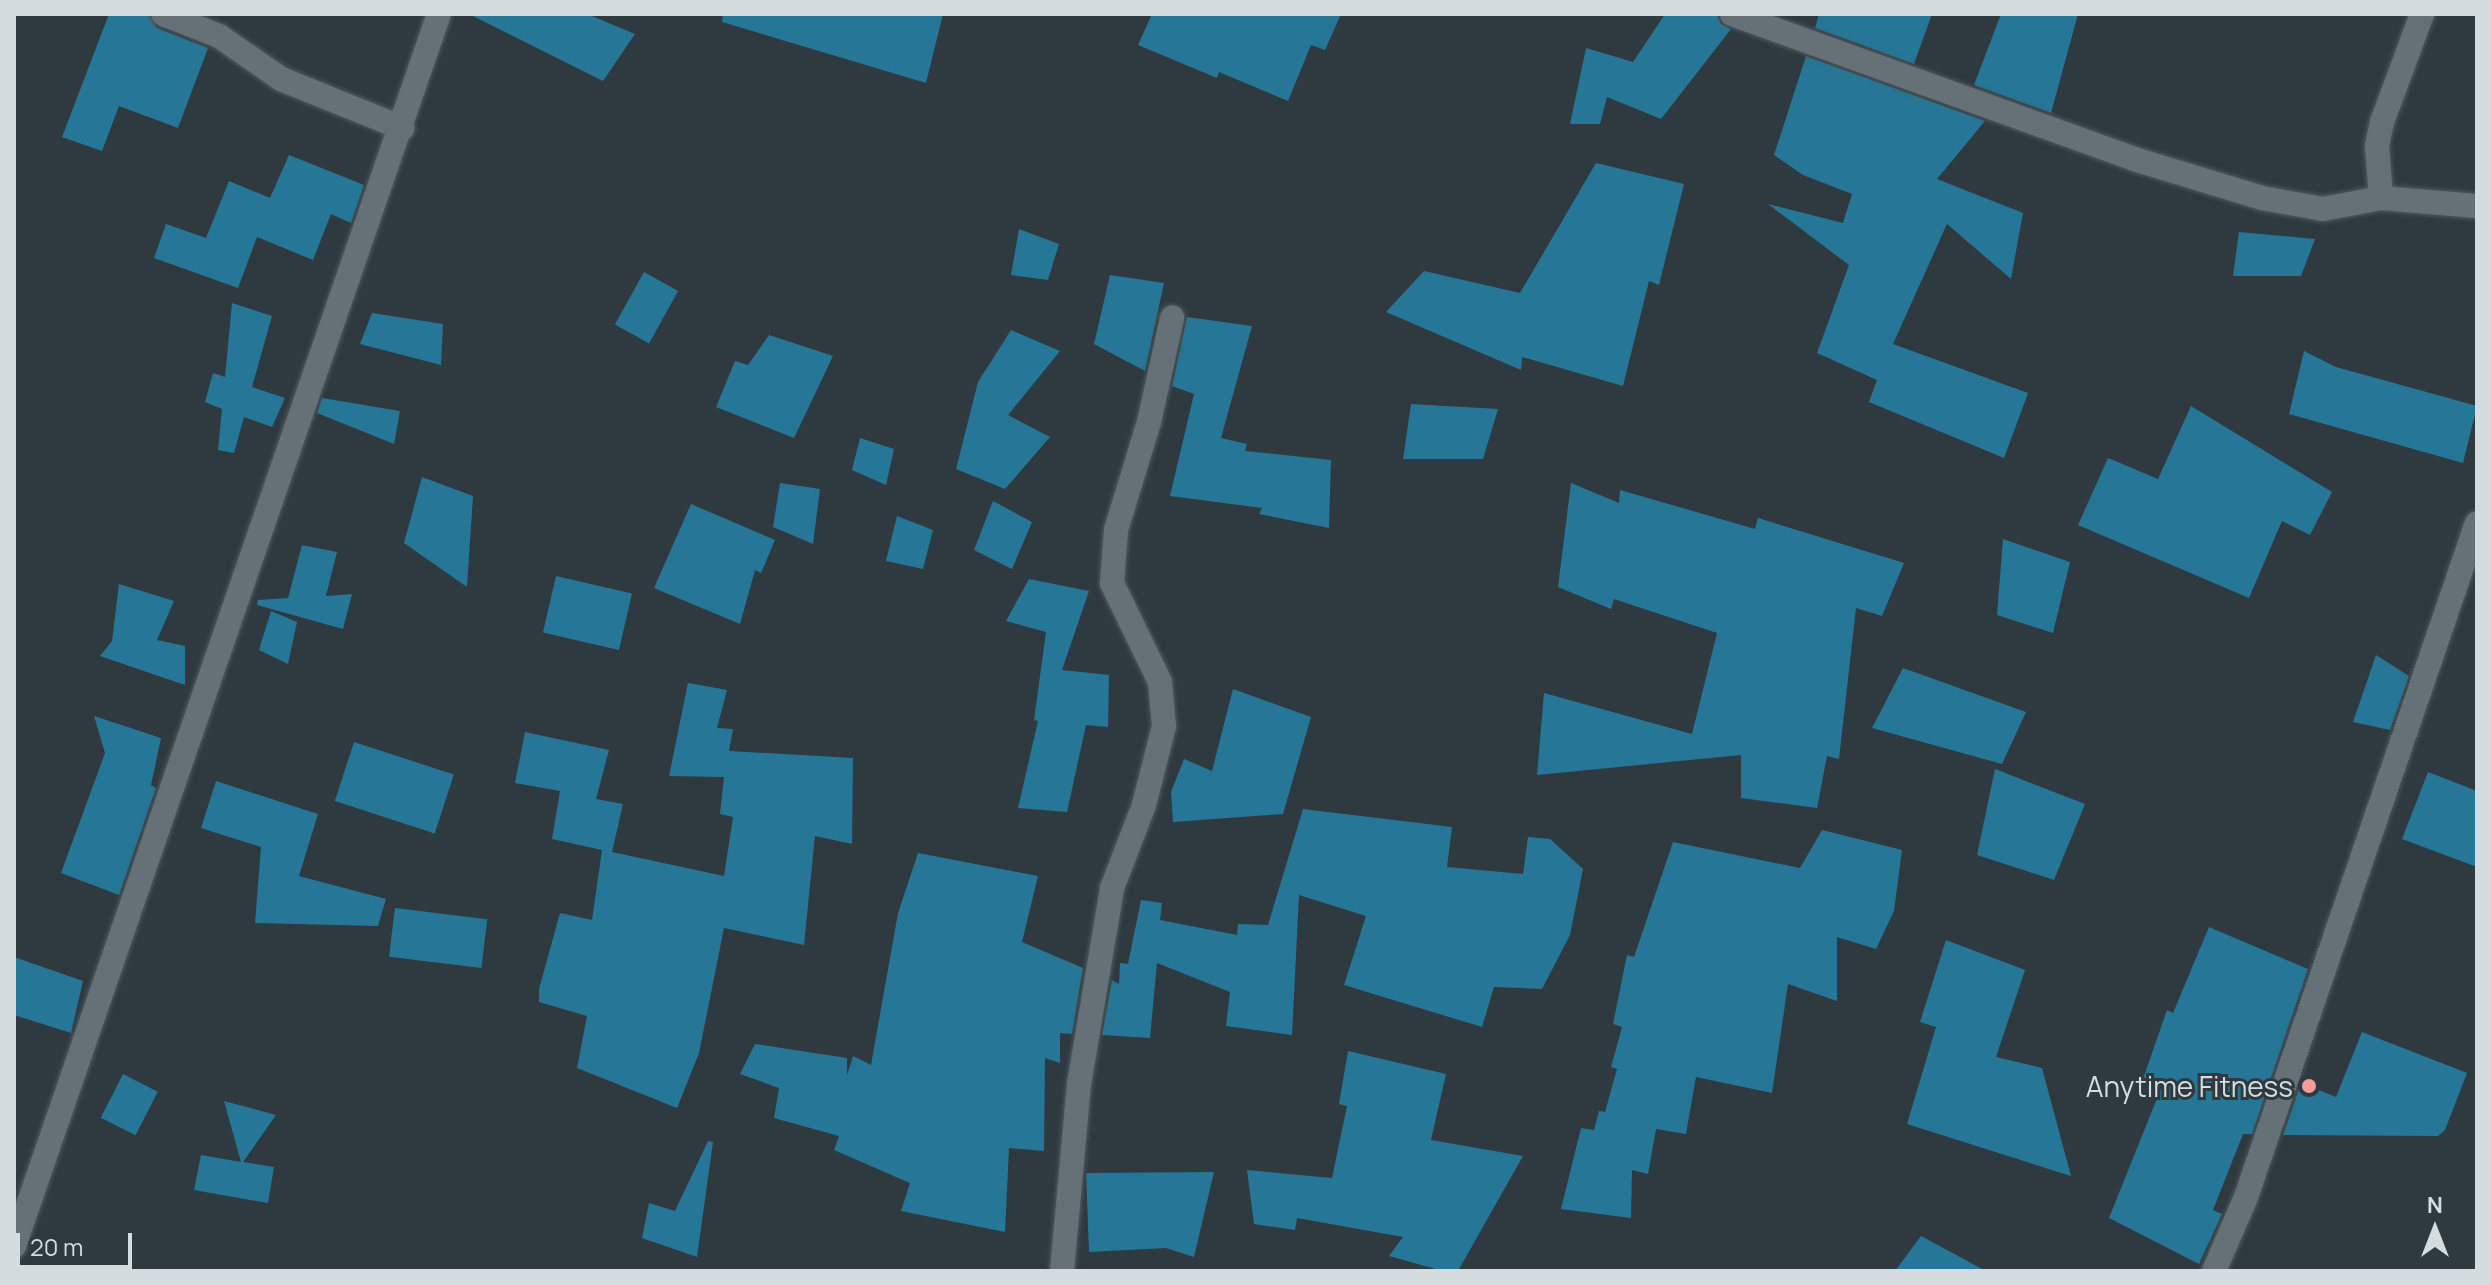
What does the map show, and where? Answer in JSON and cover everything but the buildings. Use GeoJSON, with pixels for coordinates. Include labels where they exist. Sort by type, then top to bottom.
{"type":"FeatureCollection","features":[{"type":"Feature","properties":{"kind":"street"},"geometry":{"type":"LineString","coordinates":[[163,14],[219,36],[281,79],[402,128]]}},
{"type":"Feature","properties":{"kind":"street"},"geometry":{"type":"LineString","coordinates":[[14,1246],[439,14]]}},
{"type":"Feature","properties":{"kind":"street"},"geometry":{"type":"LineString","coordinates":[[1732,14],[2134,159],[2262,198],[2323,209],[2381,198],[2477,206]]}},
{"type":"Feature","properties":{"kind":"street"},"geometry":{"type":"LineString","coordinates":[[2381,198],[2380,134],[2422,14]]}},
{"type":"Feature","properties":{"kind":"street"},"geometry":{"type":"LineString","coordinates":[[1062,1271],[1079,1084],[1112,888],[1144,805],[1164,726],[1160,682],[1112,583],[1116,530],[1149,422],[1172,318]]}},
{"type":"Feature","properties":{"kind":"street"},"geometry":{"type":"LineString","coordinates":[[2214,1271],[2246,1197],[2477,523]]}},
{"type":"Feature","properties":{"kind":"place","name":"Anytime Fitness"},"geometry":{"type":"Point","coordinates":[2309,1086]}}]}
